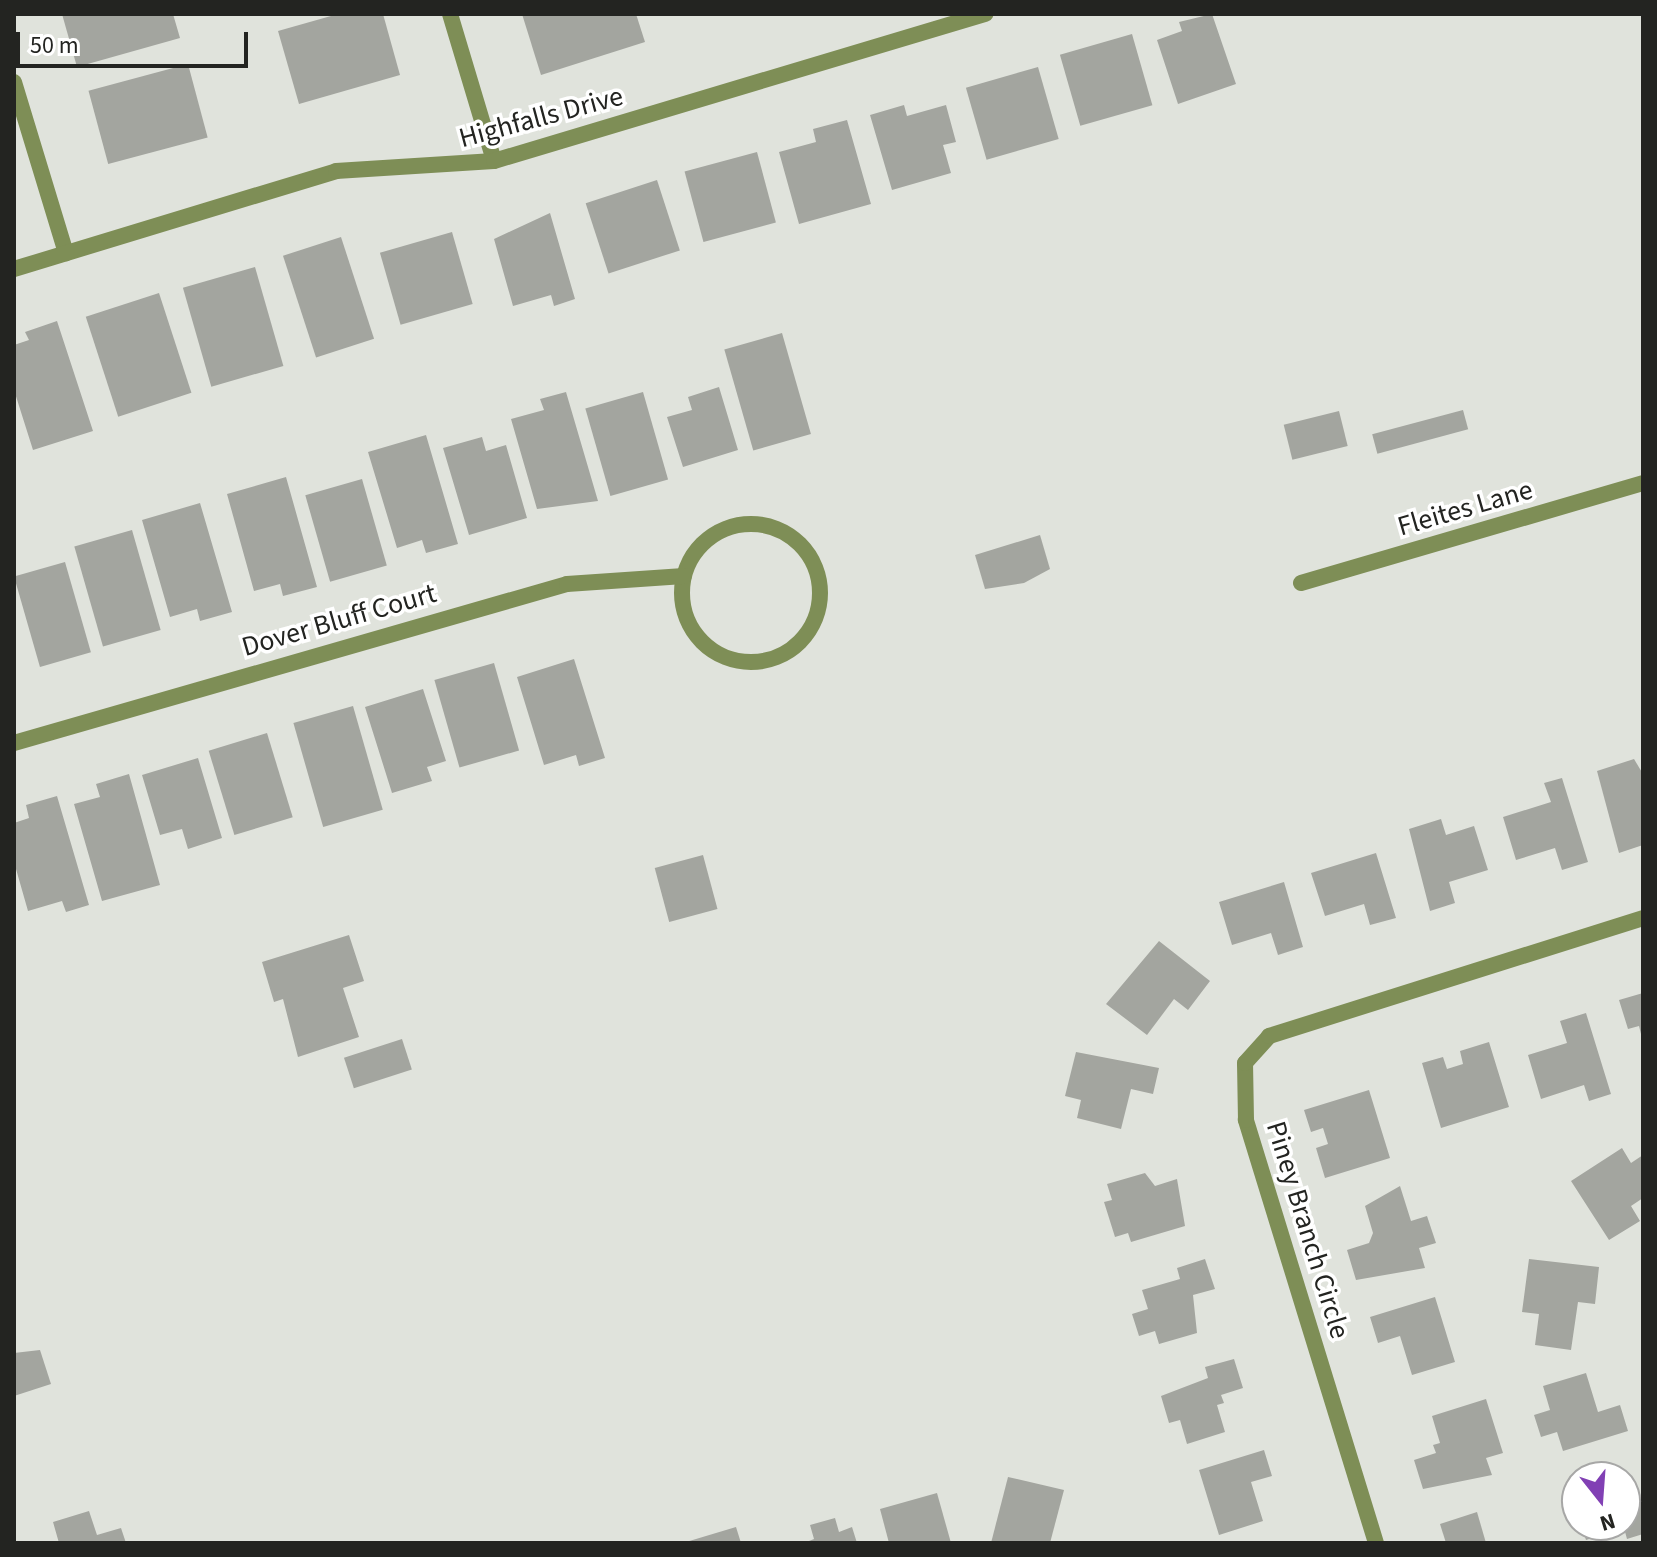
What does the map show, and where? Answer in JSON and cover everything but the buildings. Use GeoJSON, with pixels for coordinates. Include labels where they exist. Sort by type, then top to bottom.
{"type":"FeatureCollection","features":[{"type":"Feature","properties":{"kind":"street"},"geometry":{"type":"LineString","coordinates":[[450,14],[494,161]]}},
{"type":"Feature","properties":{"kind":"street","name":"Highfalls Drive"},"geometry":{"type":"LineString","coordinates":[[14,269],[336,171],[494,161],[985,14]]}},
{"type":"Feature","properties":{"kind":"street"},"geometry":{"type":"LineString","coordinates":[[14,82],[66,253]]}},
{"type":"Feature","properties":{"kind":"street","name":"Fleites Lane"},"geometry":{"type":"LineString","coordinates":[[1301,583],[1643,483]]}},
{"type":"Feature","properties":{"kind":"street"},"geometry":{"type":"LineString","coordinates":[[749,524],[771,527],[807,552],[821,594],[817,616],[806,636],[766,661],[720,655],[688,622],[684,576],[708,539],[749,524]]}},
{"type":"Feature","properties":{"kind":"street","name":"Dover Bluff Court"},"geometry":{"type":"LineString","coordinates":[[14,743],[567,584],[684,576]]}},
{"type":"Feature","properties":{"kind":"street","name":"Piney Branch Circle"},"geometry":{"type":"LineString","coordinates":[[1376,1543],[1246,1120],[1245,1063],[1269,1036],[1643,918]]}}]}
